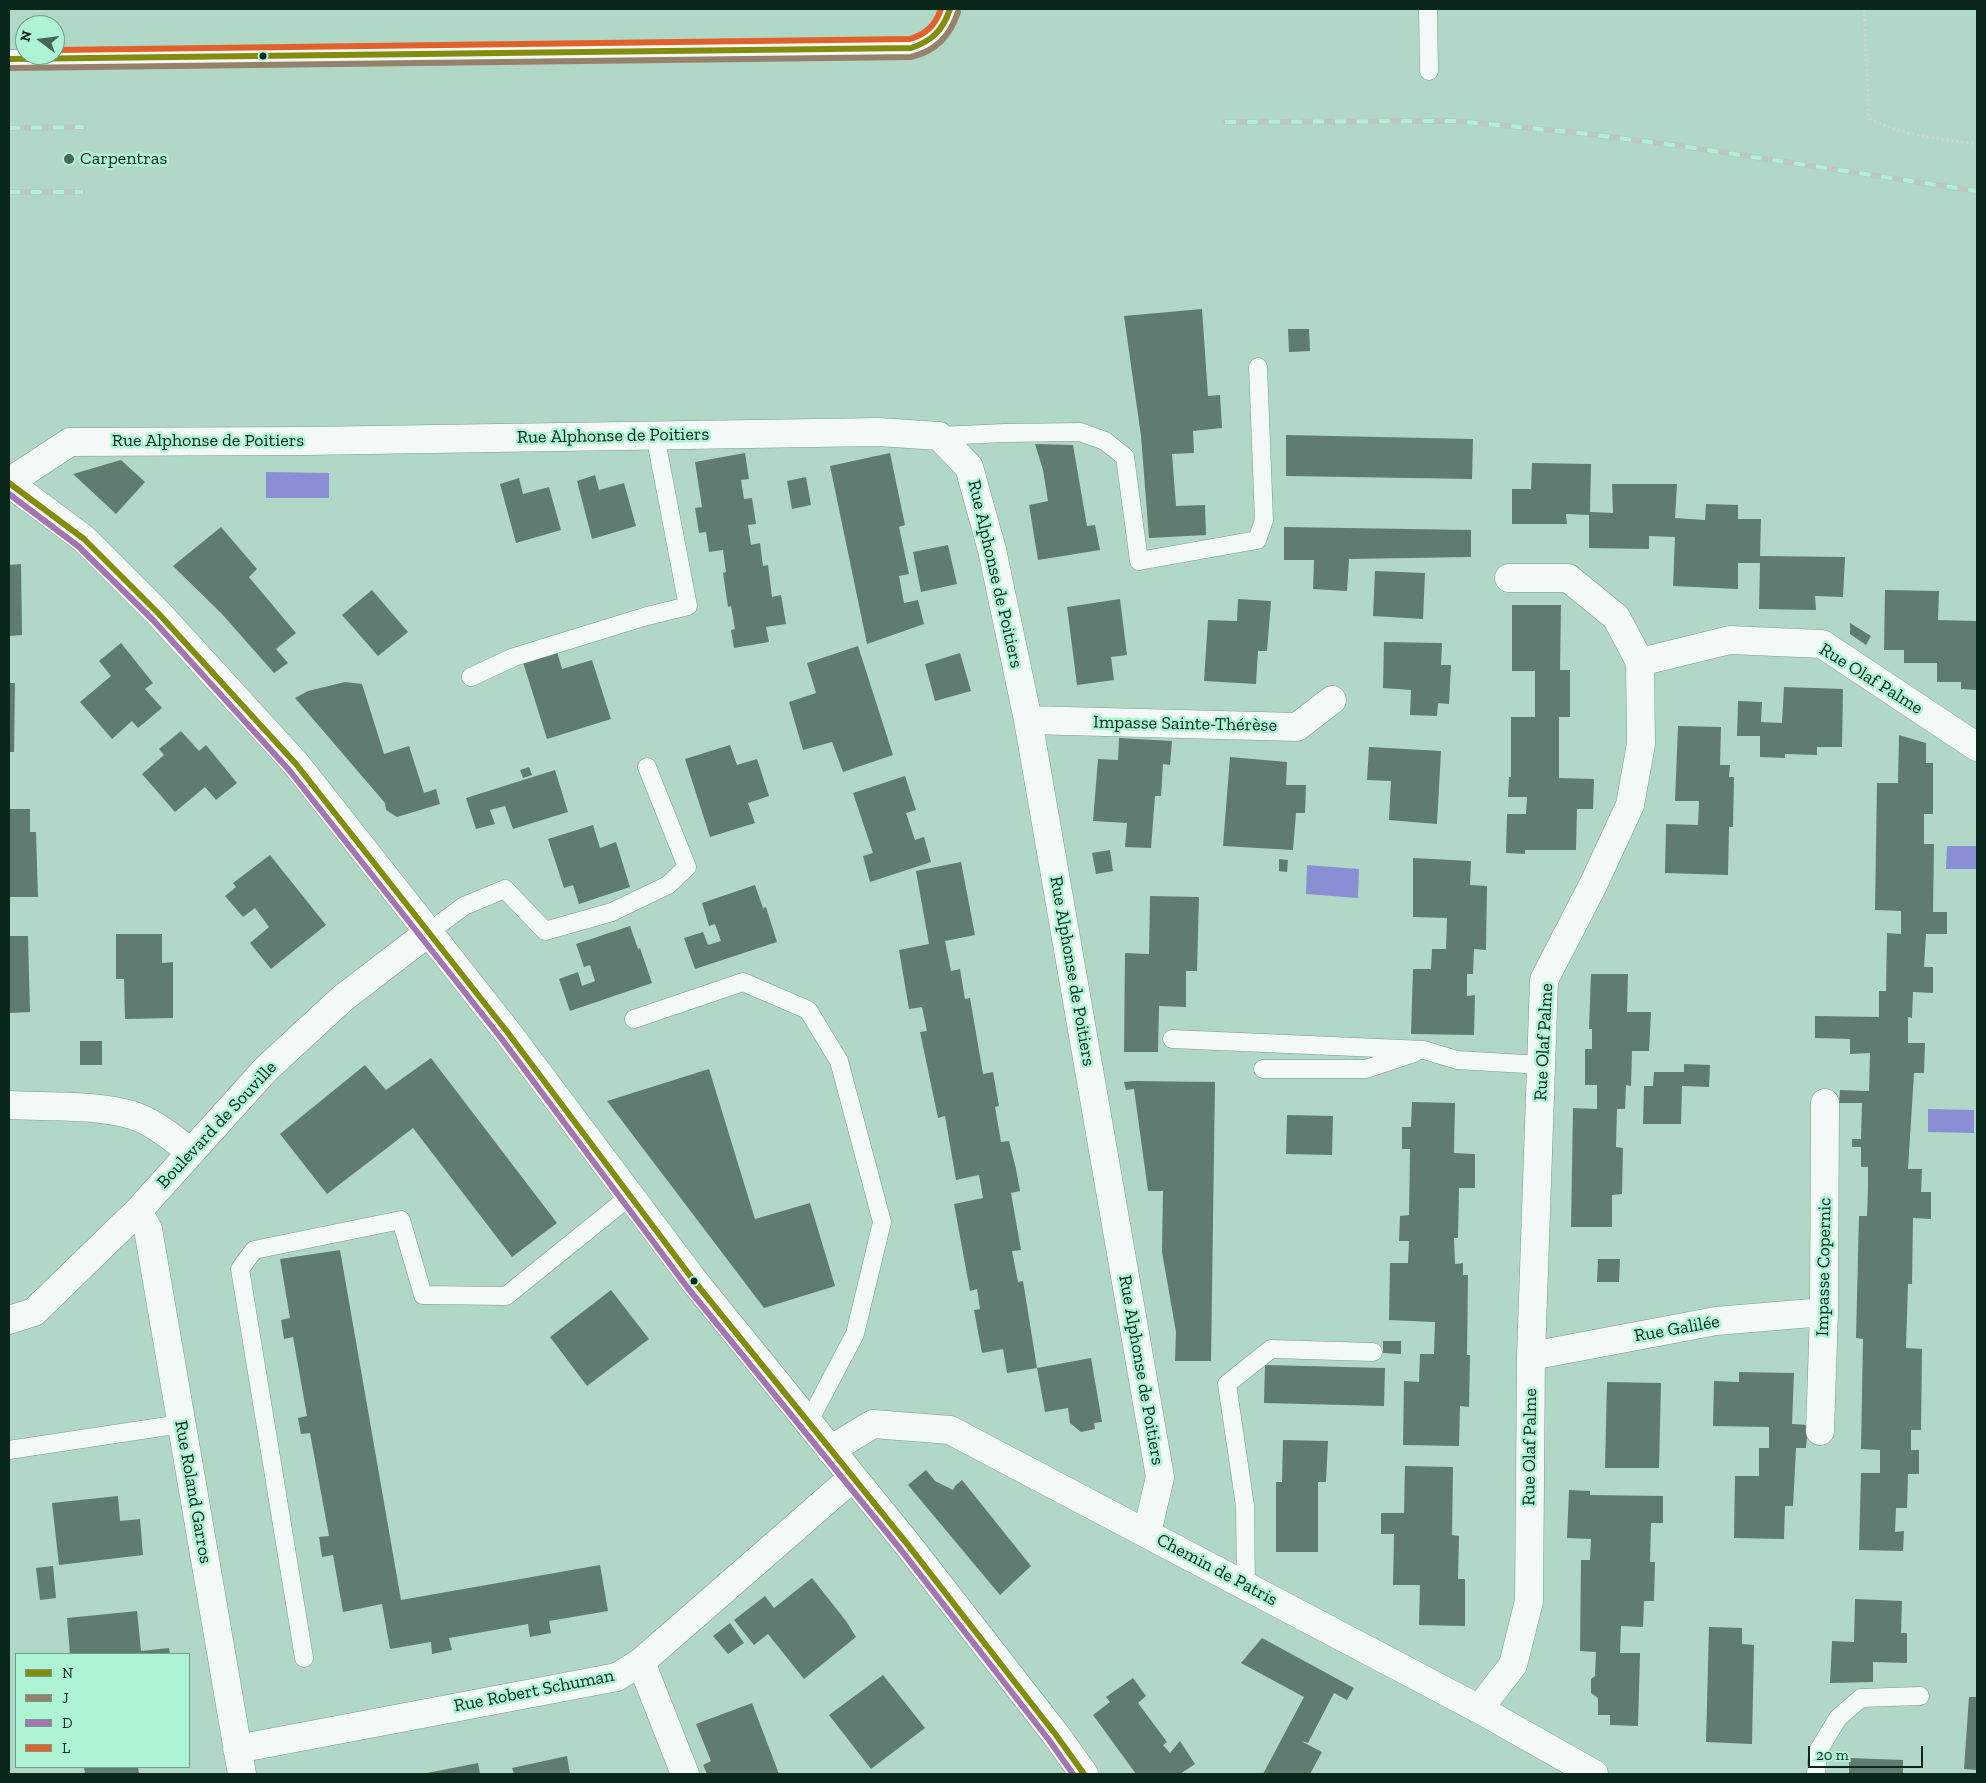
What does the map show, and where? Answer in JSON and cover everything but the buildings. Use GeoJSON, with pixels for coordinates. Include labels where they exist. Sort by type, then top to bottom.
{"type":"FeatureCollection","features":[{"type":"Feature","properties":{"kind":"street","name":"Rue Alphonse de Poitiers"},"geometry":{"type":"LineString","coordinates":[[9,483],[70,442],[306,441],[878,432],[939,436],[969,467],[992,550],[1028,720],[1160,1478],[1148,1534]]}},
{"type":"Feature","properties":{"kind":"street"},"geometry":{"type":"LineString","coordinates":[[9,483],[84,539],[159,614],[296,764],[508,1033],[694,1281],[1033,1704],[1084,1774]]}},
{"type":"Feature","properties":{"kind":"street"},"geometry":{"type":"LineString","coordinates":[[1509,578],[1568,578],[1616,617],[1640,662]]}},
{"type":"Feature","properties":{"kind":"street","name":"Rue Olaf Palme"},"geometry":{"type":"LineString","coordinates":[[1479,1709],[1513,1665],[1529,1601],[1531,1356],[1544,980],[1594,883],[1630,806],[1641,744],[1640,662],[1730,640],[1822,644],[1977,747]]}},
{"type":"Feature","properties":{"kind":"street","name":"Impasse Sainte-Thérèse"},"geometry":{"type":"LineString","coordinates":[[1028,720],[1297,727],[1332,700]]}},
{"type":"Feature","properties":{"kind":"street","name":"Boulevard de Souville"},"geometry":{"type":"LineString","coordinates":[[9,1320],[34,1312],[138,1211],[266,1069],[343,998],[429,932]]}},
{"type":"Feature","properties":{"kind":"street","name":"Impasse Copernic"},"geometry":{"type":"LineString","coordinates":[[1820,1432],[1824,1312],[1825,1103]]}},
{"type":"Feature","properties":{"kind":"street"},"geometry":{"type":"LineString","coordinates":[[9,1105],[102,1109],[133,1116],[157,1127],[191,1152]]}},
{"type":"Feature","properties":{"kind":"street","name":"Rue Roland Garros"},"geometry":{"type":"LineString","coordinates":[[138,1211],[148,1229],[239,1762]]}},
{"type":"Feature","properties":{"kind":"street","name":"Rue Galilée"},"geometry":{"type":"LineString","coordinates":[[1531,1356],[1716,1321],[1824,1312]]}},
{"type":"Feature","properties":{"kind":"street","name":"Chemin de Patris"},"geometry":{"type":"LineString","coordinates":[[830,1450],[873,1424],[950,1430],[1479,1709],[1594,1774]]}},
{"type":"Feature","properties":{"kind":"street","name":"Rue Robert Schuman"},"geometry":{"type":"LineString","coordinates":[[239,1762],[617,1677],[641,1662],[852,1478]]}},
{"type":"Feature","properties":{"kind":"street"},"geometry":{"type":"LineString","coordinates":[[641,1662],[685,1774]]}},
{"type":"Feature","properties":{"kind":"lane"},"geometry":{"type":"LineString","coordinates":[[9,59],[911,48],[925,44],[937,36],[947,19],[950,9]]}},
{"type":"Feature","properties":{"kind":"lane"},"geometry":{"type":"LineString","coordinates":[[1428,9],[1429,71]]}},
{"type":"Feature","properties":{"kind":"lane"},"geometry":{"type":"LineString","coordinates":[[939,436],[1080,432],[1105,441],[1125,457],[1139,562],[1257,540],[1264,520],[1258,367]]}},
{"type":"Feature","properties":{"kind":"lane"},"geometry":{"type":"LineString","coordinates":[[471,677],[514,657],[647,616],[688,606],[655,435]]}},
{"type":"Feature","properties":{"kind":"lane"},"geometry":{"type":"LineString","coordinates":[[429,932],[464,906],[504,889],[545,931],[612,912],[668,886],[687,867],[647,767]]}},
{"type":"Feature","properties":{"kind":"lane"},"geometry":{"type":"LineString","coordinates":[[634,1019],[743,982],[808,1010],[839,1060],[882,1222],[855,1334],[808,1423]]}},
{"type":"Feature","properties":{"kind":"lane"},"geometry":{"type":"LineString","coordinates":[[1172,1039],[1424,1050],[1457,1060],[1542,1065]]}},
{"type":"Feature","properties":{"kind":"lane"},"geometry":{"type":"LineString","coordinates":[[1263,1069],[1366,1069],[1424,1050]]}},
{"type":"Feature","properties":{"kind":"lane"},"geometry":{"type":"LineString","coordinates":[[304,1658],[240,1269],[249,1256],[254,1250],[401,1220],[423,1295],[506,1296],[630,1196]]}},
{"type":"Feature","properties":{"kind":"lane"},"geometry":{"type":"LineString","coordinates":[[1246,1586],[1245,1506],[1227,1384],[1271,1349],[1373,1352]]}},
{"type":"Feature","properties":{"kind":"lane"},"geometry":{"type":"LineString","coordinates":[[9,1450],[181,1424]]}},
{"type":"Feature","properties":{"kind":"lane"},"geometry":{"type":"LineString","coordinates":[[1816,1774],[1818,1751],[1838,1718],[1861,1698],[1920,1696]]}},
{"type":"Feature","properties":{"kind":"path"},"geometry":{"type":"LineString","coordinates":[[1864,9],[1869,118],[1889,129],[1924,137],[1977,144]]}},
{"type":"Feature","properties":{"kind":"water"},"geometry":{"type":"Polygon","coordinates":[[[266,472],[329,473],[329,498],[266,498],[266,472]]]}},
{"type":"Feature","properties":{"kind":"water"},"geometry":{"type":"Polygon","coordinates":[[[1947,846],[1977,846],[1977,869],[1946,869],[1947,846]]]}},
{"type":"Feature","properties":{"kind":"water"},"geometry":{"type":"Polygon","coordinates":[[[1307,865],[1359,869],[1358,898],[1306,894],[1307,865]]]}},
{"type":"Feature","properties":{"kind":"water"},"geometry":{"type":"Polygon","coordinates":[[[1928,1109],[1974,1110],[1974,1133],[1928,1132],[1928,1109]]]}},
{"type":"Feature","properties":{"kind":"railway"},"geometry":{"type":"LineString","coordinates":[[1225,122],[1455,121],[1571,132],[1681,146],[1977,191]]}},
{"type":"Feature","properties":{"kind":"railway"},"geometry":{"type":"LineString","coordinates":[[9,128],[84,127]]}},
{"type":"Feature","properties":{"kind":"railway"},"geometry":{"type":"LineString","coordinates":[[9,192],[83,192]]}},
{"type":"Feature","properties":{"kind":"transit line","name":"L"},"geometry":{"type":"LineString","coordinates":[[65,50],[910,39],[921,35],[929,28],[936,20],[941,9]]}},
{"type":"Feature","properties":{"kind":"transit line","name":"N"},"geometry":{"type":"LineString","coordinates":[[9,59],[911,48],[925,42],[936,34],[944,23],[950,9]]}},
{"type":"Feature","properties":{"kind":"transit line","name":"J"},"geometry":{"type":"LineString","coordinates":[[9,68],[911,57],[928,51],[941,41],[951,28],[958,12]]}},
{"type":"Feature","properties":{"kind":"transit line","name":"N"},"geometry":{"type":"LineString","coordinates":[[9,483],[84,539],[159,614],[296,764],[508,1033],[694,1281],[908,1545],[1056,1735],[1084,1774]]}},
{"type":"Feature","properties":{"kind":"transit line","name":"D"},"geometry":{"type":"LineString","coordinates":[[9,494],[78,546],[153,620],[289,770],[501,1038],[687,1287],[901,1550],[1049,1740],[1073,1774]]}},
{"type":"Feature","properties":{"kind":"place","name":"Carpentras"},"geometry":{"type":"Point","coordinates":[69,159]}}]}
